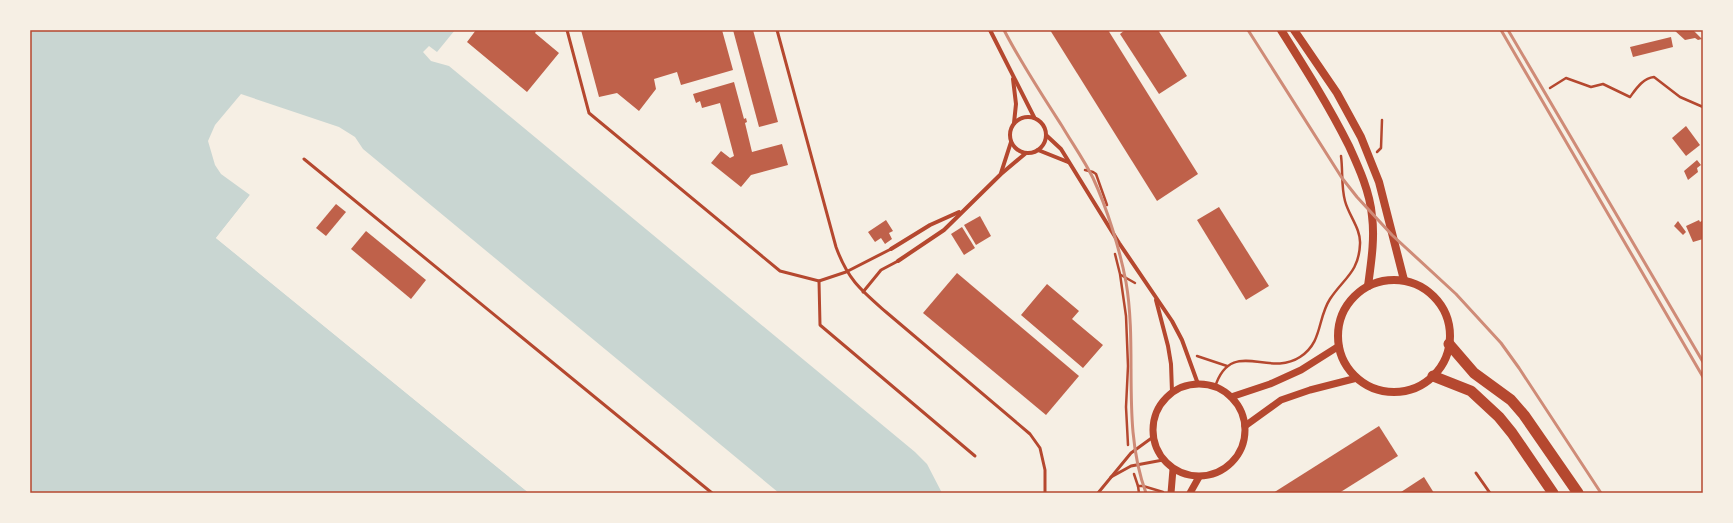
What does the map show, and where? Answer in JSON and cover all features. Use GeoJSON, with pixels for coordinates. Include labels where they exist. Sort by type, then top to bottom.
{"type":"FeatureCollection","features":[{"type":"Feature","properties":{"kind":"highway"},"geometry":{"type":"LineString","coordinates":[[1449,344],[1474,373],[1511,400],[1524,415],[1578,493]]}},
{"type":"Feature","properties":{"kind":"highway"},"geometry":{"type":"LineString","coordinates":[[1433,376],[1471,391],[1499,416],[1553,493]]}},
{"type":"Feature","properties":{"kind":"main road"},"geometry":{"type":"LineString","coordinates":[[1281,30],[1336,121],[1366,188],[1372,215],[1373,235],[1368,286]]}},
{"type":"Feature","properties":{"kind":"main road"},"geometry":{"type":"LineString","coordinates":[[1294,30],[1337,93],[1361,137],[1379,182],[1404,280]]}},
{"type":"Feature","properties":{"kind":"main road"},"geometry":{"type":"LineString","coordinates":[[1386,280],[1404,280],[1420,286],[1434,296],[1444,310],[1449,326],[1449,344],[1444,361],[1433,376],[1416,387],[1396,392],[1375,388],[1357,378],[1345,364],[1339,346],[1338,328],[1344,311],[1354,296],[1368,286],[1386,280]]}},
{"type":"Feature","properties":{"kind":"street"},"geometry":{"type":"LineString","coordinates":[[990,30],[1034,117],[1042,122],[1046,135],[1061,149],[1155,298],[1172,321],[1182,340],[1198,384]]}},
{"type":"Feature","properties":{"kind":"street"},"geometry":{"type":"LineString","coordinates":[[1001,174],[1011,142],[1010,132],[1014,123],[1016,104],[1012,74]]}},
{"type":"Feature","properties":{"kind":"street"},"geometry":{"type":"LineString","coordinates":[[1014,123],[1022,118],[1034,117]]}},
{"type":"Feature","properties":{"kind":"street"},"geometry":{"type":"LineString","coordinates":[[898,261],[944,230],[1001,174],[1026,153],[1038,150],[1044,143],[1046,135]]}},
{"type":"Feature","properties":{"kind":"street"},"geometry":{"type":"LineString","coordinates":[[1011,142],[1015,147],[1026,153]]}},
{"type":"Feature","properties":{"kind":"street"},"geometry":{"type":"LineString","coordinates":[[1038,150],[1068,162]]}},
{"type":"Feature","properties":{"kind":"street"},"geometry":{"type":"LineString","coordinates":[[891,249],[930,225],[948,216],[962,212]]}},
{"type":"Feature","properties":{"kind":"street"},"geometry":{"type":"LineString","coordinates":[[1155,298],[1168,346],[1171,364],[1172,392]]}},
{"type":"Feature","properties":{"kind":"street"},"geometry":{"type":"LineString","coordinates":[[1231,397],[1270,384],[1301,370],[1339,346]]}},
{"type":"Feature","properties":{"kind":"street"},"geometry":{"type":"LineString","coordinates":[[1245,426],[1282,400],[1310,390],[1357,378]]}},
{"type":"Feature","properties":{"kind":"street"},"geometry":{"type":"LineString","coordinates":[[1198,384],[1215,387],[1231,397],[1243,416],[1245,426],[1244,439],[1240,451],[1233,462],[1223,470],[1212,475],[1199,477],[1185,475],[1173,469],[1163,460],[1156,450],[1153,437],[1153,424],[1156,412],[1163,401],[1172,392],[1189,385],[1198,384]]}},
{"type":"Feature","properties":{"kind":"street"},"geometry":{"type":"LineString","coordinates":[[1171,493],[1173,469]]}},
{"type":"Feature","properties":{"kind":"street"},"geometry":{"type":"LineString","coordinates":[[1190,493],[1199,477]]}},
{"type":"Feature","properties":{"kind":"lane"},"geometry":{"type":"LineString","coordinates":[[568,30],[588,113],[780,270],[819,281],[846,272],[891,249]]}},
{"type":"Feature","properties":{"kind":"lane"},"geometry":{"type":"LineString","coordinates":[[777,30],[836,247],[846,272],[863,292],[1030,434],[1040,448],[1045,470],[1045,493]]}},
{"type":"Feature","properties":{"kind":"lane"},"geometry":{"type":"LineString","coordinates":[[304,158],[712,493]]}},
{"type":"Feature","properties":{"kind":"lane"},"geometry":{"type":"LineString","coordinates":[[863,292],[881,270],[898,261]]}},
{"type":"Feature","properties":{"kind":"lane"},"geometry":{"type":"LineString","coordinates":[[819,281],[820,325],[975,456]]}},
{"type":"Feature","properties":{"kind":"lane"},"geometry":{"type":"LineString","coordinates":[[1098,493],[1131,453],[1153,437]]}},
{"type":"Feature","properties":{"kind":"lane"},"geometry":{"type":"LineString","coordinates":[[1109,478],[1132,466],[1163,460]]}},
{"type":"Feature","properties":{"kind":"lane"},"geometry":{"type":"LineString","coordinates":[[1476,472],[1490,493]]}},
{"type":"Feature","properties":{"kind":"path"},"geometry":{"type":"LineString","coordinates":[[1550,88],[1566,78],[1591,87],[1603,84],[1630,97],[1649,77],[1654,77],[1680,97],[1703,107]]}},
{"type":"Feature","properties":{"kind":"path"},"geometry":{"type":"LineString","coordinates":[[1381,148],[1382,120]]}},
{"type":"Feature","properties":{"kind":"path"},"geometry":{"type":"LineString","coordinates":[[1215,387],[1219,376],[1227,366],[1239,360],[1266,363],[1289,362],[1300,357],[1309,350],[1320,330],[1323,314],[1330,300],[1351,275],[1358,261],[1360,242],[1357,229],[1345,200],[1340,152]]}},
{"type":"Feature","properties":{"kind":"path"},"geometry":{"type":"LineString","coordinates":[[1120,274],[1126,316],[1128,366],[1126,421],[1127,443],[1131,453]]}},
{"type":"Feature","properties":{"kind":"path"},"geometry":{"type":"LineString","coordinates":[[1132,466],[1139,493]]}},
{"type":"Feature","properties":{"kind":"path"},"geometry":{"type":"LineString","coordinates":[[1138,486],[1165,493]]}},
{"type":"Feature","properties":{"kind":"shaded area"},"geometry":{"type":"Polygon","coordinates":[[[30,30],[455,30],[437,52],[429,46],[423,52],[431,61],[449,66],[915,452],[927,464],[942,493],[779,493],[363,149],[355,137],[339,127],[241,94],[215,125],[208,141],[215,165],[221,174],[250,195],[216,238],[529,493],[30,493],[30,30]]]}},
{"type":"Feature","properties":{"kind":"pier"},"geometry":{"type":"Polygon","coordinates":[[[250,195],[251,196],[218,238],[531,493],[529,493],[216,238],[250,195]]]}},
{"type":"Feature","properties":{"kind":"building"},"geometry":{"type":"Polygon","coordinates":[[[476,30],[537,30],[535,33],[559,53],[527,92],[467,42],[476,30]]]}},
{"type":"Feature","properties":{"kind":"building"},"geometry":{"type":"Polygon","coordinates":[[[581,30],[722,30],[733,70],[681,85],[677,72],[654,79],[656,89],[639,111],[617,93],[599,97],[581,30]]]}},
{"type":"Feature","properties":{"kind":"building"},"geometry":{"type":"Polygon","coordinates":[[[733,30],[753,30],[778,122],[759,127],[733,30]]]}},
{"type":"Feature","properties":{"kind":"building"},"geometry":{"type":"Polygon","coordinates":[[[1050,30],[1108,30],[1198,174],[1157,201],[1050,30]]]}},
{"type":"Feature","properties":{"kind":"building"},"geometry":{"type":"Polygon","coordinates":[[[1125,30],[1158,30],[1187,76],[1159,94],[1120,34],[1125,30]]]}},
{"type":"Feature","properties":{"kind":"building"},"geometry":{"type":"Polygon","coordinates":[[[1674,30],[1693,30],[1702,39],[1698,40],[1695,38],[1685,40],[1674,30]]]}},
{"type":"Feature","properties":{"kind":"building"},"geometry":{"type":"Polygon","coordinates":[[[1671,37],[1673,47],[1633,57],[1630,47],[1671,37]]]}},
{"type":"Feature","properties":{"kind":"building"},"geometry":{"type":"Polygon","coordinates":[[[734,82],[744,119],[746,118],[747,122],[745,123],[752,152],[782,144],[788,165],[751,175],[741,187],[711,163],[721,151],[730,158],[734,156],[720,103],[702,108],[700,101],[696,103],[693,94],[734,82]]]}},
{"type":"Feature","properties":{"kind":"building"},"geometry":{"type":"Polygon","coordinates":[[[1686,126],[1700,145],[1686,156],[1672,138],[1686,126]]]}},
{"type":"Feature","properties":{"kind":"building"},"geometry":{"type":"Polygon","coordinates":[[[1697,160],[1701,165],[1697,168],[1698,172],[1688,180],[1684,171],[1697,160]]]}},
{"type":"Feature","properties":{"kind":"building"},"geometry":{"type":"Polygon","coordinates":[[[336,204],[346,212],[326,236],[316,228],[336,204]]]}},
{"type":"Feature","properties":{"kind":"building"},"geometry":{"type":"Polygon","coordinates":[[[1219,207],[1269,286],[1246,300],[1197,220],[1219,207]]]}},
{"type":"Feature","properties":{"kind":"building"},"geometry":{"type":"Polygon","coordinates":[[[980,216],[991,236],[976,245],[964,225],[980,216]]]}},
{"type":"Feature","properties":{"kind":"building"},"geometry":{"type":"Polygon","coordinates":[[[886,220],[893,231],[889,233],[892,239],[885,244],[881,238],[875,242],[868,232],[886,220]]]}},
{"type":"Feature","properties":{"kind":"building"},"geometry":{"type":"Polygon","coordinates":[[[1699,220],[1700,222],[1703,220],[1703,239],[1693,242],[1686,226],[1699,220]]]}},
{"type":"Feature","properties":{"kind":"building"},"geometry":{"type":"Polygon","coordinates":[[[1678,221],[1686,232],[1683,235],[1674,226],[1678,221]]]}},
{"type":"Feature","properties":{"kind":"building"},"geometry":{"type":"Polygon","coordinates":[[[962,227],[975,248],[964,255],[951,234],[962,227]]]}},
{"type":"Feature","properties":{"kind":"building"},"geometry":{"type":"Polygon","coordinates":[[[366,231],[426,280],[411,299],[351,249],[366,231]]]}},
{"type":"Feature","properties":{"kind":"building"},"geometry":{"type":"Polygon","coordinates":[[[957,273],[1079,376],[1046,415],[923,313],[957,273]]]}},
{"type":"Feature","properties":{"kind":"building"},"geometry":{"type":"Polygon","coordinates":[[[1047,284],[1079,311],[1072,319],[1103,345],[1083,368],[1021,315],[1047,284]]]}},
{"type":"Feature","properties":{"kind":"building"},"geometry":{"type":"Polygon","coordinates":[[[1379,426],[1398,456],[1339,493],[1273,493],[1379,426]]]}},
{"type":"Feature","properties":{"kind":"building"},"geometry":{"type":"Polygon","coordinates":[[[1424,477],[1434,493],[1401,493],[1401,492],[1424,477]]]}},
{"type":"Feature","properties":{"kind":"railway"},"geometry":{"type":"LineString","coordinates":[[1004,30],[1039,91],[1082,158],[1093,178],[1112,229],[1126,282],[1131,335],[1131,389],[1134,442],[1138,468],[1146,493]]}},
{"type":"Feature","properties":{"kind":"railway"},"geometry":{"type":"LineString","coordinates":[[1248,30],[1342,178],[1357,197],[1392,235],[1456,294],[1501,343],[1601,493]]}},
{"type":"Feature","properties":{"kind":"railway"},"geometry":{"type":"LineString","coordinates":[[1501,30],[1703,377]]}},
{"type":"Feature","properties":{"kind":"railway"},"geometry":{"type":"LineString","coordinates":[[1508,30],[1703,362]]}}]}
